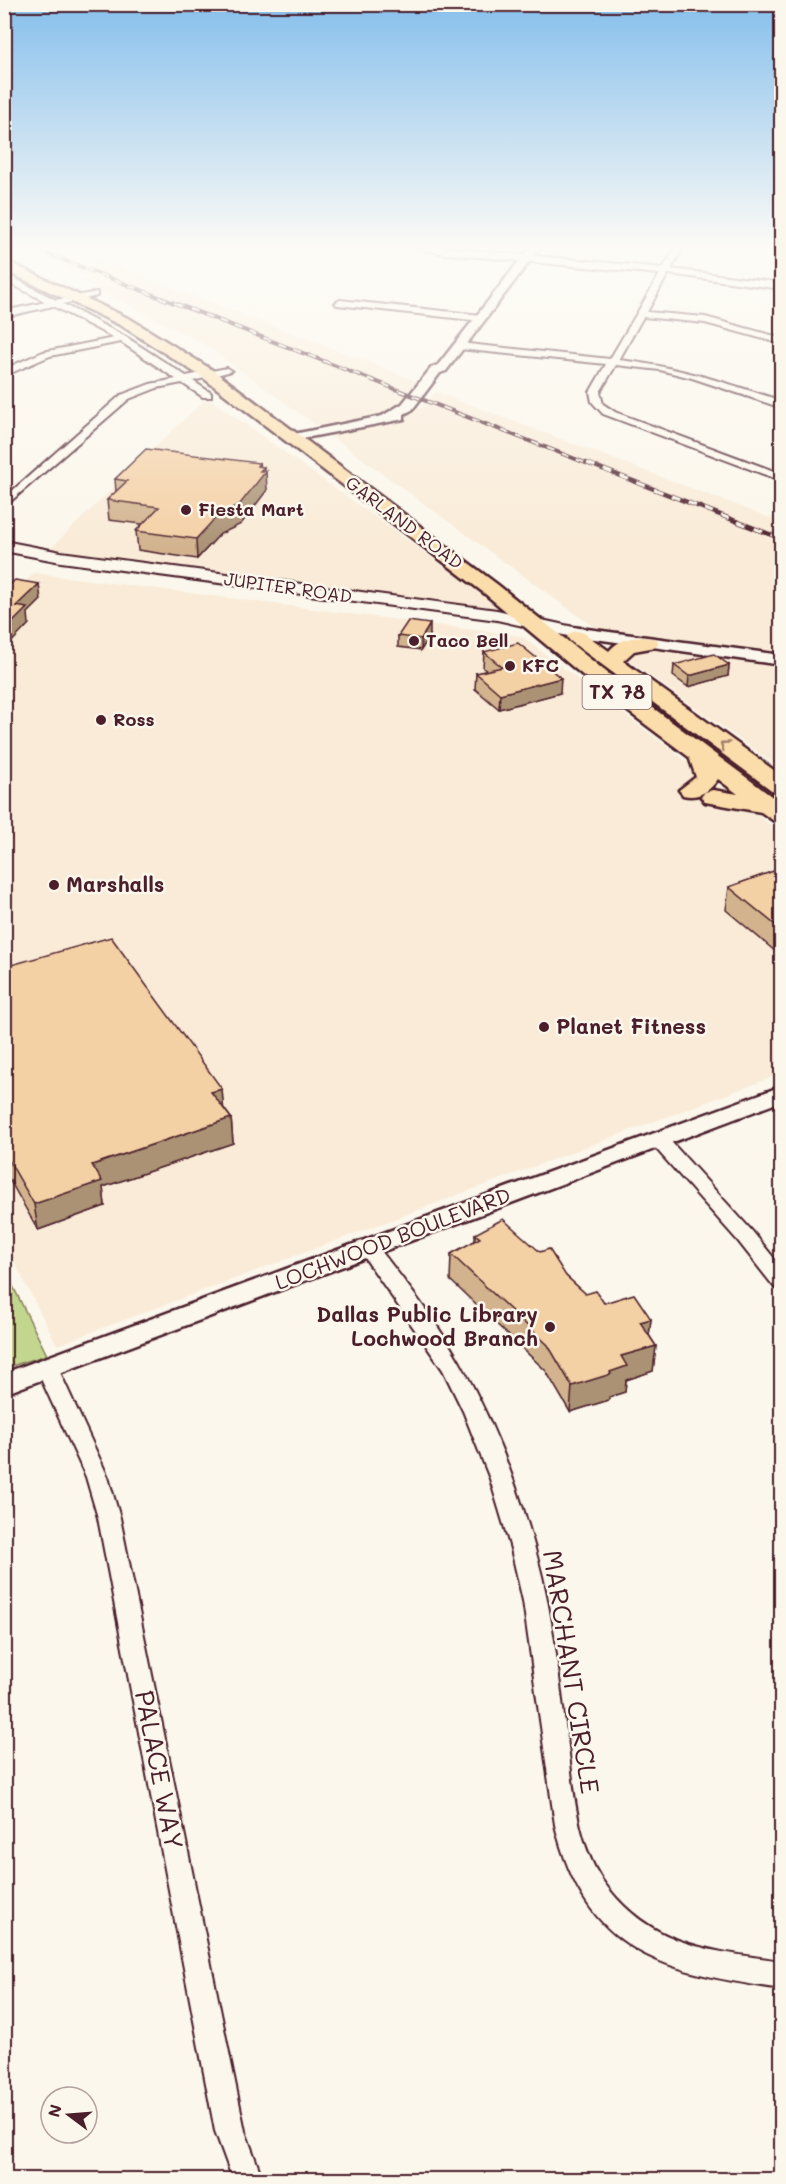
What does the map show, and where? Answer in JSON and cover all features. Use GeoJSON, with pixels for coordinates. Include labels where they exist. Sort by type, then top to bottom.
{"type":"FeatureCollection","features":[{"type":"Feature","properties":{"kind":"main road","name":"GARLAND ROAD"},"geometry":{"type":"LineString","coordinates":[[166,347],[208,374],[294,438],[617,692],[692,747],[778,803]]}},
{"type":"Feature","properties":{"kind":"main road","name":"GARLAND ROAD"},"geometry":{"type":"LineString","coordinates":[[189,347],[315,433],[452,538],[612,663],[778,803]]}},
{"type":"Feature","properties":{"kind":"main road"},"geometry":{"type":"LineString","coordinates":[[351,483],[373,478]]}},
{"type":"Feature","properties":{"kind":"main road"},"geometry":{"type":"LineString","coordinates":[[430,543],[452,538]]}},
{"type":"Feature","properties":{"kind":"main road","name":"JUPITER ROAD"},"geometry":{"type":"LineString","coordinates":[[4,546],[104,569]]}},
{"type":"Feature","properties":{"kind":"main road","name":"JUPITER ROAD"},"geometry":{"type":"LineString","coordinates":[[4,560],[104,569],[572,632]]}},
{"type":"Feature","properties":{"kind":"main road"},"geometry":{"type":"LineString","coordinates":[[612,663],[616,653],[625,646],[649,643]]}},
{"type":"Feature","properties":{"kind":"main road"},"geometry":{"type":"LineString","coordinates":[[691,790],[705,782],[708,776],[707,768],[692,747]]}},
{"type":"Feature","properties":{"kind":"main road"},"geometry":{"type":"LineString","coordinates":[[713,797],[778,803]]}},
{"type":"Feature","properties":{"kind":"street"},"geometry":{"type":"LineString","coordinates":[[4,373],[30,359],[86,347]]}},
{"type":"Feature","properties":{"kind":"street"},"geometry":{"type":"LineString","coordinates":[[135,347],[207,395]]}},
{"type":"Feature","properties":{"kind":"street"},"geometry":{"type":"LineString","coordinates":[[294,438],[400,416],[419,404],[445,371],[442,368],[458,347]]}},
{"type":"Feature","properties":{"kind":"street"},"geometry":{"type":"LineString","coordinates":[[468,347],[612,361],[680,371],[782,405]]}},
{"type":"Feature","properties":{"kind":"street"},"geometry":{"type":"LineString","coordinates":[[620,347],[595,392],[595,401],[602,410],[782,478]]}},
{"type":"Feature","properties":{"kind":"street"},"geometry":{"type":"LineString","coordinates":[[4,504],[119,401],[139,390],[227,371]]}},
{"type":"Feature","properties":{"kind":"street","name":"JUPITER ROAD"},"geometry":{"type":"LineString","coordinates":[[572,632],[782,660]]}},
{"type":"Feature","properties":{"kind":"street","name":"LOCHWOOD BOULEVARD"},"geometry":{"type":"LineString","coordinates":[[4,1384],[782,1093]]}},
{"type":"Feature","properties":{"kind":"street"},"geometry":{"type":"LineString","coordinates":[[657,1139],[745,1236],[782,1283]]}},
{"type":"Feature","properties":{"kind":"street","name":"MARCHANT CIRCLE"},"geometry":{"type":"LineString","coordinates":[[368,1248],[437,1342],[453,1368],[496,1466],[523,1550],[534,1594],[563,1807],[575,1850],[590,1886],[621,1923],[664,1950],[701,1962],[782,1975]]}},
{"type":"Feature","properties":{"kind":"street","name":"PALACE WAY"},"geometry":{"type":"LineString","coordinates":[[47,1368],[97,1477],[109,1518],[230,2131],[248,2180]]}},
{"type":"Feature","properties":{"kind":"shaded area"},"geometry":{"type":"Polygon","coordinates":[[[208,347],[328,347],[417,381],[401,402],[420,409],[436,392],[781,522],[781,654],[598,630],[208,347]]]}},
{"type":"Feature","properties":{"kind":"shaded area"},"geometry":{"type":"Polygon","coordinates":[[[207,397],[504,609],[50,549],[207,397]]]}},
{"type":"Feature","properties":{"kind":"shaded area"},"geometry":{"type":"Polygon","coordinates":[[[34,573],[521,636],[781,833],[781,1074],[57,1345],[5,1244],[4,603],[34,573]]]}},
{"type":"Feature","properties":{"kind":"shaded area"},"geometry":{"type":"Polygon","coordinates":[[[645,648],[781,666],[781,769],[624,657],[645,648]]]}},
{"type":"Feature","properties":{"kind":"green space"},"geometry":{"type":"Polygon","coordinates":[[[4,1268],[47,1355],[5,1368],[4,1368],[4,1268]]]}},
{"type":"Feature","properties":{"kind":"building","name":"Fiesta Mart"},"geometry":{"type":"Polygon","coordinates":[[[146,449],[259,463],[257,466],[264,467],[260,471],[266,471],[240,504],[219,514],[196,539],[136,531],[159,507],[107,500],[127,481],[115,479],[146,449]]]}},
{"type":"Feature","properties":{"kind":"building"},"geometry":{"type":"Polygon","coordinates":[[[15,580],[39,584],[16,606],[27,608],[4,631],[4,590],[15,580]]]}},
{"type":"Feature","properties":{"kind":"building"},"geometry":{"type":"Polygon","coordinates":[[[408,621],[430,624],[421,639],[398,636],[408,621]]]}},
{"type":"Feature","properties":{"kind":"building"},"geometry":{"type":"Polygon","coordinates":[[[518,643],[561,678],[500,694],[476,673],[502,667],[484,652],[518,643]]]}},
{"type":"Feature","properties":{"kind":"building"},"geometry":{"type":"Polygon","coordinates":[[[714,654],[729,665],[689,676],[674,665],[714,654]]]}},
{"type":"Feature","properties":{"kind":"building"},"geometry":{"type":"Polygon","coordinates":[[[782,868],[782,928],[779,928],[729,887],[782,868]]]}},
{"type":"Feature","properties":{"kind":"building"},"geometry":{"type":"Polygon","coordinates":[[[111,937],[222,1089],[211,1092],[231,1118],[92,1165],[102,1181],[34,1204],[4,1152],[4,967],[111,937]]]}},
{"type":"Feature","properties":{"kind":"building","name":"Dallas Public Library Lochwood Branch"},"geometry":{"type":"Polygon","coordinates":[[[503,1219],[540,1252],[549,1249],[566,1276],[586,1294],[596,1291],[604,1303],[634,1294],[651,1319],[640,1322],[656,1346],[621,1356],[627,1366],[610,1372],[611,1374],[572,1386],[548,1345],[451,1254],[480,1238],[475,1234],[503,1219]]]}},
{"type":"Feature","properties":{"kind":"railway"},"geometry":{"type":"LineString","coordinates":[[287,347],[591,465]]}},
{"type":"Feature","properties":{"kind":"railway"},"geometry":{"type":"LineString","coordinates":[[587,463],[782,539]]}},
{"type":"Feature","properties":{"kind":"place","name":"Fiesta Mart"},"geometry":{"type":"Point","coordinates":[186,510]}},
{"type":"Feature","properties":{"kind":"place","name":"Taco Bell"},"geometry":{"type":"Point","coordinates":[414,641]}},
{"type":"Feature","properties":{"kind":"place","name":"KFC"},"geometry":{"type":"Point","coordinates":[510,666]}},
{"type":"Feature","properties":{"kind":"place","name":"Ross"},"geometry":{"type":"Point","coordinates":[101,720]}},
{"type":"Feature","properties":{"kind":"place","name":"Marshalls"},"geometry":{"type":"Point","coordinates":[54,885]}},
{"type":"Feature","properties":{"kind":"place","name":"Planet Fitness"},"geometry":{"type":"Point","coordinates":[544,1027]}},
{"type":"Feature","properties":{"kind":"place","name":"Dallas Public Library Lochwood Branch"},"geometry":{"type":"Point","coordinates":[550,1327]}}]}
